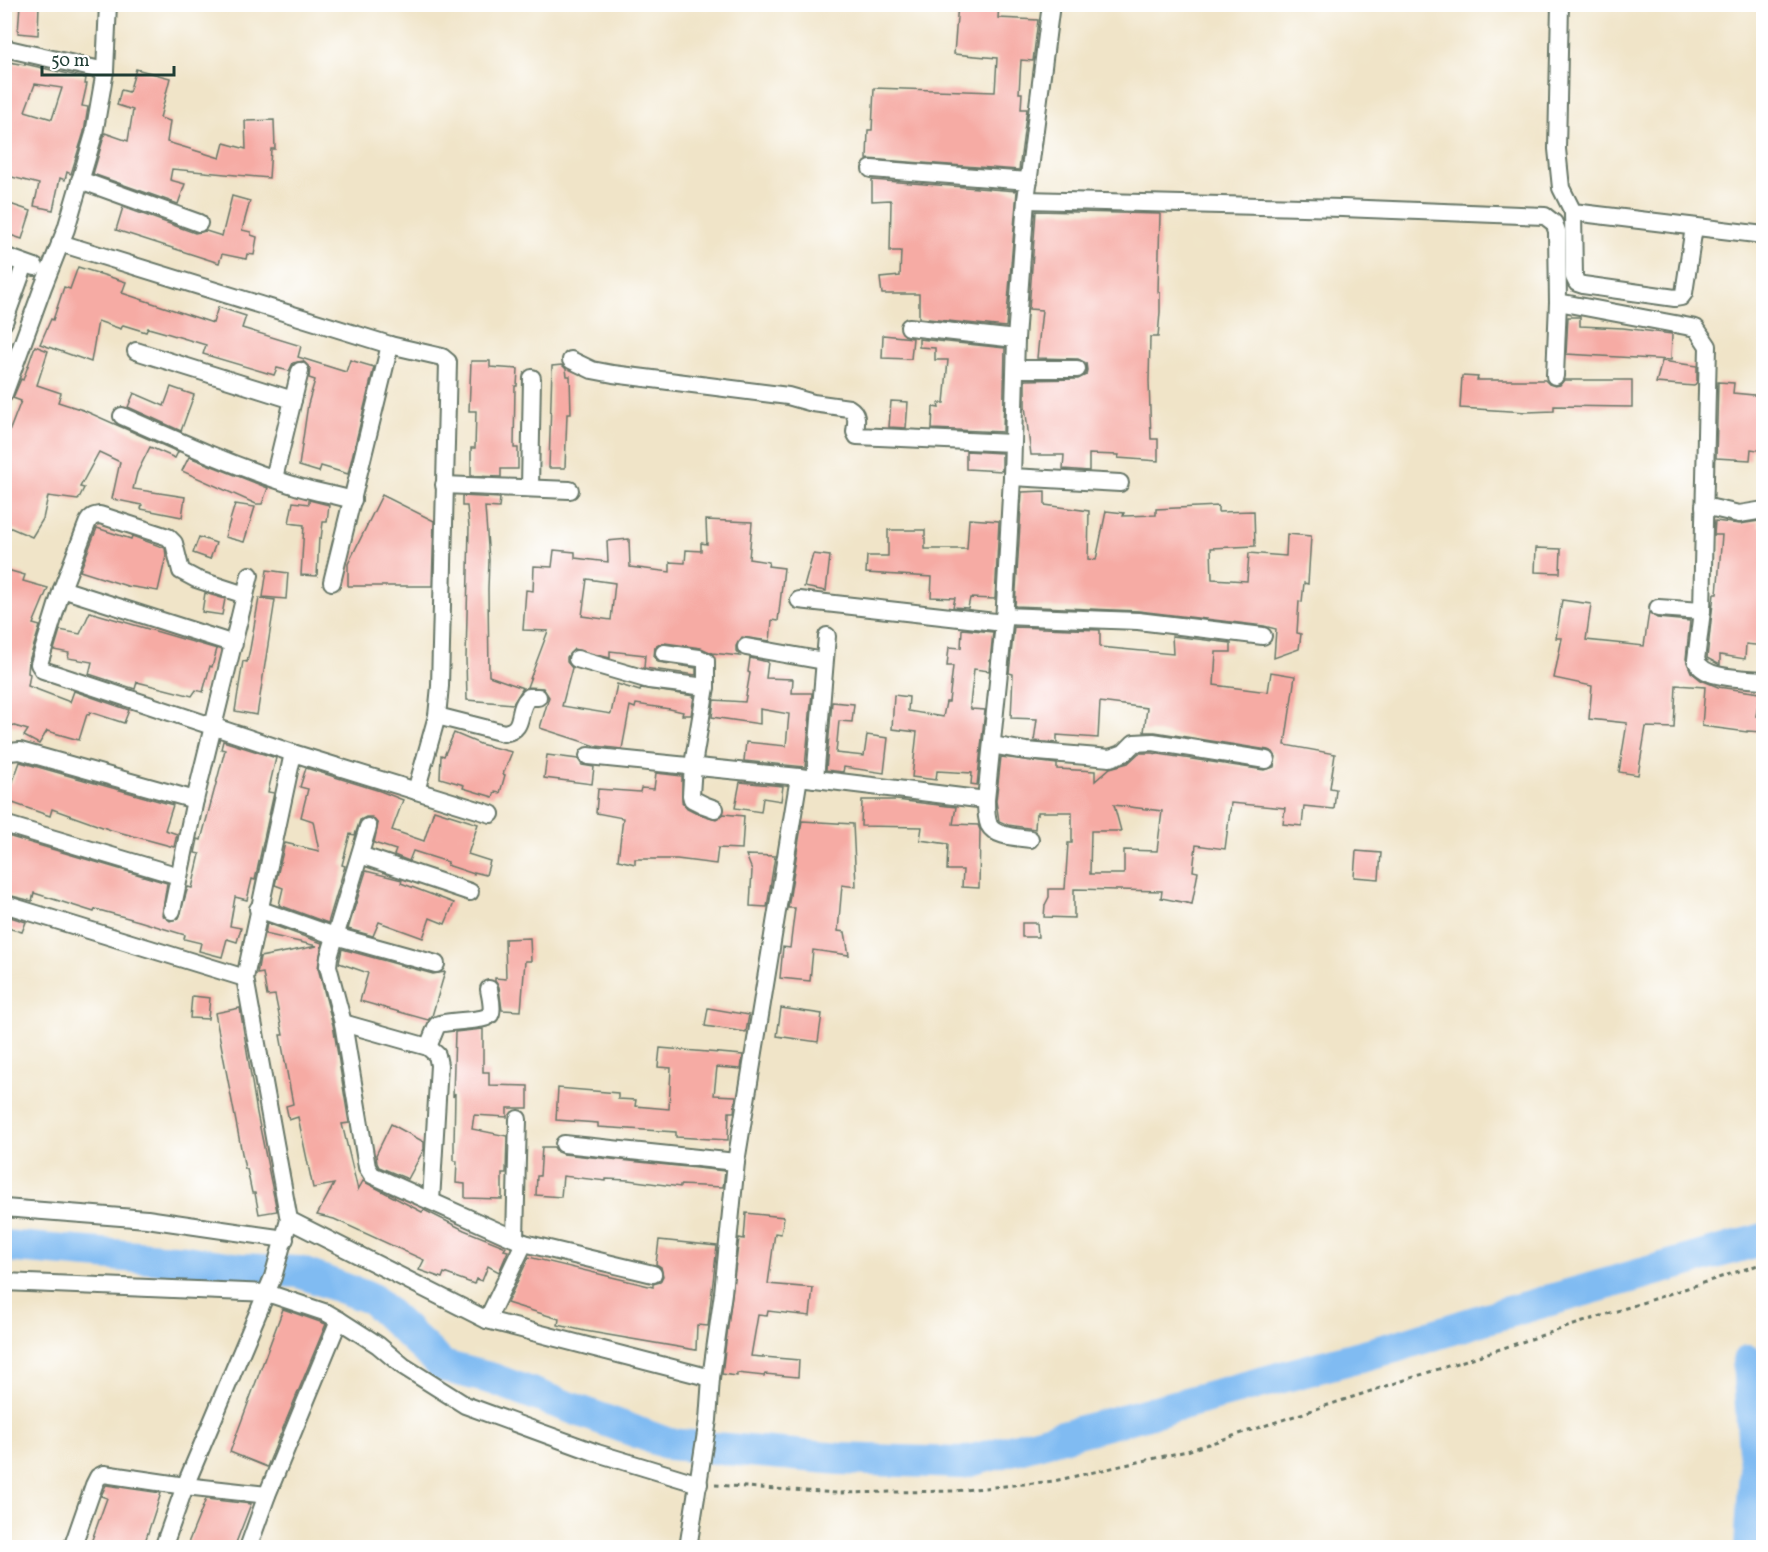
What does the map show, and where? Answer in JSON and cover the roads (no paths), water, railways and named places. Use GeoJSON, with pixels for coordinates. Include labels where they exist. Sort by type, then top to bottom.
{"type":"FeatureCollection","features":[{"type":"Feature","properties":{"kind":"street"},"geometry":{"type":"LineString","coordinates":[[4,394],[66,230],[94,134],[105,71],[108,4]]}},
{"type":"Feature","properties":{"kind":"street"},"geometry":{"type":"LineString","coordinates":[[1030,839],[1004,834],[991,828],[988,824],[986,800],[1004,620],[1012,477],[1016,339],[1026,200],[1051,4]]}},
{"type":"Feature","properties":{"kind":"street"},"geometry":{"type":"LineString","coordinates":[[1560,4],[1557,149],[1561,188],[1573,212],[1574,277],[1577,283],[1681,297],[1684,293],[1694,226]]}},
{"type":"Feature","properties":{"kind":"street"},"geometry":{"type":"LineString","coordinates":[[4,48],[105,71]]}},
{"type":"Feature","properties":{"kind":"street"},"geometry":{"type":"LineString","coordinates":[[870,169],[1029,181]]}},
{"type":"Feature","properties":{"kind":"street"},"geometry":{"type":"LineString","coordinates":[[80,180],[198,223]]}},
{"type":"Feature","properties":{"kind":"street"},"geometry":{"type":"LineString","coordinates":[[1026,200],[1545,216],[1554,223],[1557,231],[1556,376]]}},
{"type":"Feature","properties":{"kind":"street"},"geometry":{"type":"LineString","coordinates":[[1573,212],[1764,235]]}},
{"type":"Feature","properties":{"kind":"street"},"geometry":{"type":"LineString","coordinates":[[60,243],[390,345],[442,357],[448,362],[440,686],[437,716],[416,791]]}},
{"type":"Feature","properties":{"kind":"street"},"geometry":{"type":"LineString","coordinates":[[4,256],[50,271]]}},
{"type":"Feature","properties":{"kind":"street"},"geometry":{"type":"LineString","coordinates":[[4,322],[25,264]]}},
{"type":"Feature","properties":{"kind":"street"},"geometry":{"type":"LineString","coordinates":[[1558,302],[1696,328],[1708,346],[1702,611],[1696,660],[1699,667],[1708,673],[1764,680]]}},
{"type":"Feature","properties":{"kind":"street"},"geometry":{"type":"LineString","coordinates":[[909,327],[1016,339]]}},
{"type":"Feature","properties":{"kind":"street"},"geometry":{"type":"LineString","coordinates":[[332,582],[390,345]]}},
{"type":"Feature","properties":{"kind":"street"},"geometry":{"type":"LineString","coordinates":[[136,351],[293,400]]}},
{"type":"Feature","properties":{"kind":"street"},"geometry":{"type":"LineString","coordinates":[[571,360],[592,370],[613,374],[788,396],[813,403],[849,408],[854,411],[856,417],[857,436],[1012,443]]}},
{"type":"Feature","properties":{"kind":"street"},"geometry":{"type":"LineString","coordinates":[[1016,369],[1077,369]]}},
{"type":"Feature","properties":{"kind":"street"},"geometry":{"type":"LineString","coordinates":[[274,478],[300,370]]}},
{"type":"Feature","properties":{"kind":"street"},"geometry":{"type":"LineString","coordinates":[[530,488],[532,378]]}},
{"type":"Feature","properties":{"kind":"street"},"geometry":{"type":"LineString","coordinates":[[122,416],[212,455],[274,478],[353,500]]}},
{"type":"Feature","properties":{"kind":"street"},"geometry":{"type":"LineString","coordinates":[[1012,477],[1120,483]]}},
{"type":"Feature","properties":{"kind":"street"},"geometry":{"type":"LineString","coordinates":[[444,485],[570,490]]}},
{"type":"Feature","properties":{"kind":"street"},"geometry":{"type":"LineString","coordinates":[[1704,506],[1739,514],[1764,510]]}},
{"type":"Feature","properties":{"kind":"street"},"geometry":{"type":"LineString","coordinates":[[245,595],[196,579],[181,571],[174,543],[168,537],[100,515],[89,518],[62,589],[39,661],[43,670],[292,753],[491,814]]}},
{"type":"Feature","properties":{"kind":"street"},"geometry":{"type":"LineString","coordinates":[[172,911],[195,800],[250,574]]}},
{"type":"Feature","properties":{"kind":"street"},"geometry":{"type":"LineString","coordinates":[[62,589],[234,644]]}},
{"type":"Feature","properties":{"kind":"street"},"geometry":{"type":"LineString","coordinates":[[799,600],[1004,620],[1138,621],[1263,636]]}},
{"type":"Feature","properties":{"kind":"street"},"geometry":{"type":"LineString","coordinates":[[1658,608],[1702,611]]}},
{"type":"Feature","properties":{"kind":"street"},"geometry":{"type":"LineString","coordinates":[[688,1548],[703,1461],[736,1162],[807,778],[827,636]]}},
{"type":"Feature","properties":{"kind":"street"},"geometry":{"type":"LineString","coordinates":[[746,647],[824,661]]}},
{"type":"Feature","properties":{"kind":"street"},"geometry":{"type":"LineString","coordinates":[[664,653],[704,659],[707,664],[706,687],[693,765],[692,799],[715,809]]}},
{"type":"Feature","properties":{"kind":"street"},"geometry":{"type":"LineString","coordinates":[[577,659],[649,680],[706,687]]}},
{"type":"Feature","properties":{"kind":"street"},"geometry":{"type":"LineString","coordinates":[[437,716],[504,733],[518,726],[523,702],[529,697],[538,697]]}},
{"type":"Feature","properties":{"kind":"street"},"geometry":{"type":"LineString","coordinates":[[992,745],[1057,754],[1110,758],[1124,753],[1134,743],[1153,742],[1266,760]]}},
{"type":"Feature","properties":{"kind":"street"},"geometry":{"type":"LineString","coordinates":[[4,756],[9,752],[20,751],[195,800]]}},
{"type":"Feature","properties":{"kind":"street"},"geometry":{"type":"LineString","coordinates":[[163,1548],[185,1486],[270,1285],[289,1220],[244,978],[292,753]]}},
{"type":"Feature","properties":{"kind":"street"},"geometry":{"type":"LineString","coordinates":[[588,756],[693,765],[986,800]]}},
{"type":"Feature","properties":{"kind":"street"},"geometry":{"type":"LineString","coordinates":[[4,824],[179,876]]}},
{"type":"Feature","properties":{"kind":"street"},"geometry":{"type":"LineString","coordinates":[[368,827],[328,966],[343,1023],[367,1167],[372,1175],[519,1240],[652,1274]]}},
{"type":"Feature","properties":{"kind":"street"},"geometry":{"type":"LineString","coordinates":[[360,855],[470,892]]}},
{"type":"Feature","properties":{"kind":"street"},"geometry":{"type":"LineString","coordinates":[[4,904],[244,978]]}},
{"type":"Feature","properties":{"kind":"street"},"geometry":{"type":"LineString","coordinates":[[258,909],[335,936],[436,964]]}},
{"type":"Feature","properties":{"kind":"street"},"geometry":{"type":"LineString","coordinates":[[428,1047],[437,1025],[449,1021],[485,1020],[490,1016],[489,989]]}},
{"type":"Feature","properties":{"kind":"street"},"geometry":{"type":"LineString","coordinates":[[343,1023],[428,1047],[437,1055],[439,1065],[431,1201]]}},
{"type":"Feature","properties":{"kind":"street"},"geometry":{"type":"LineString","coordinates":[[487,1320],[519,1240],[518,1119]]}},
{"type":"Feature","properties":{"kind":"street"},"geometry":{"type":"LineString","coordinates":[[564,1144],[736,1162]]}},
{"type":"Feature","properties":{"kind":"street"},"geometry":{"type":"LineString","coordinates":[[4,1208],[147,1219],[283,1246]]}},
{"type":"Feature","properties":{"kind":"street"},"geometry":{"type":"LineString","coordinates":[[289,1220],[487,1320],[710,1400]]}},
{"type":"Feature","properties":{"kind":"street"},"geometry":{"type":"LineString","coordinates":[[4,1282],[270,1285],[339,1320],[378,1345],[403,1366],[465,1405],[597,1453],[699,1484]]}},
{"type":"Feature","properties":{"kind":"street"},"geometry":{"type":"LineString","coordinates":[[248,1548],[267,1495],[339,1320]]}},
{"type":"Feature","properties":{"kind":"street"},"geometry":{"type":"LineString","coordinates":[[72,1548],[98,1477],[109,1474],[185,1486],[267,1495]]}},
{"type":"Feature","properties":{"kind":"waterway"},"geometry":{"type":"LineString","coordinates":[[4,1246],[186,1261],[242,1269],[299,1272],[372,1299],[443,1366],[493,1379],[669,1444],[840,1459],[962,1463],[1398,1346],[1487,1318],[1764,1239]]}},
{"type":"Feature","properties":{"kind":"waterway"},"geometry":{"type":"LineString","coordinates":[[1748,1361],[1755,1469],[1750,1548]]}}]}
